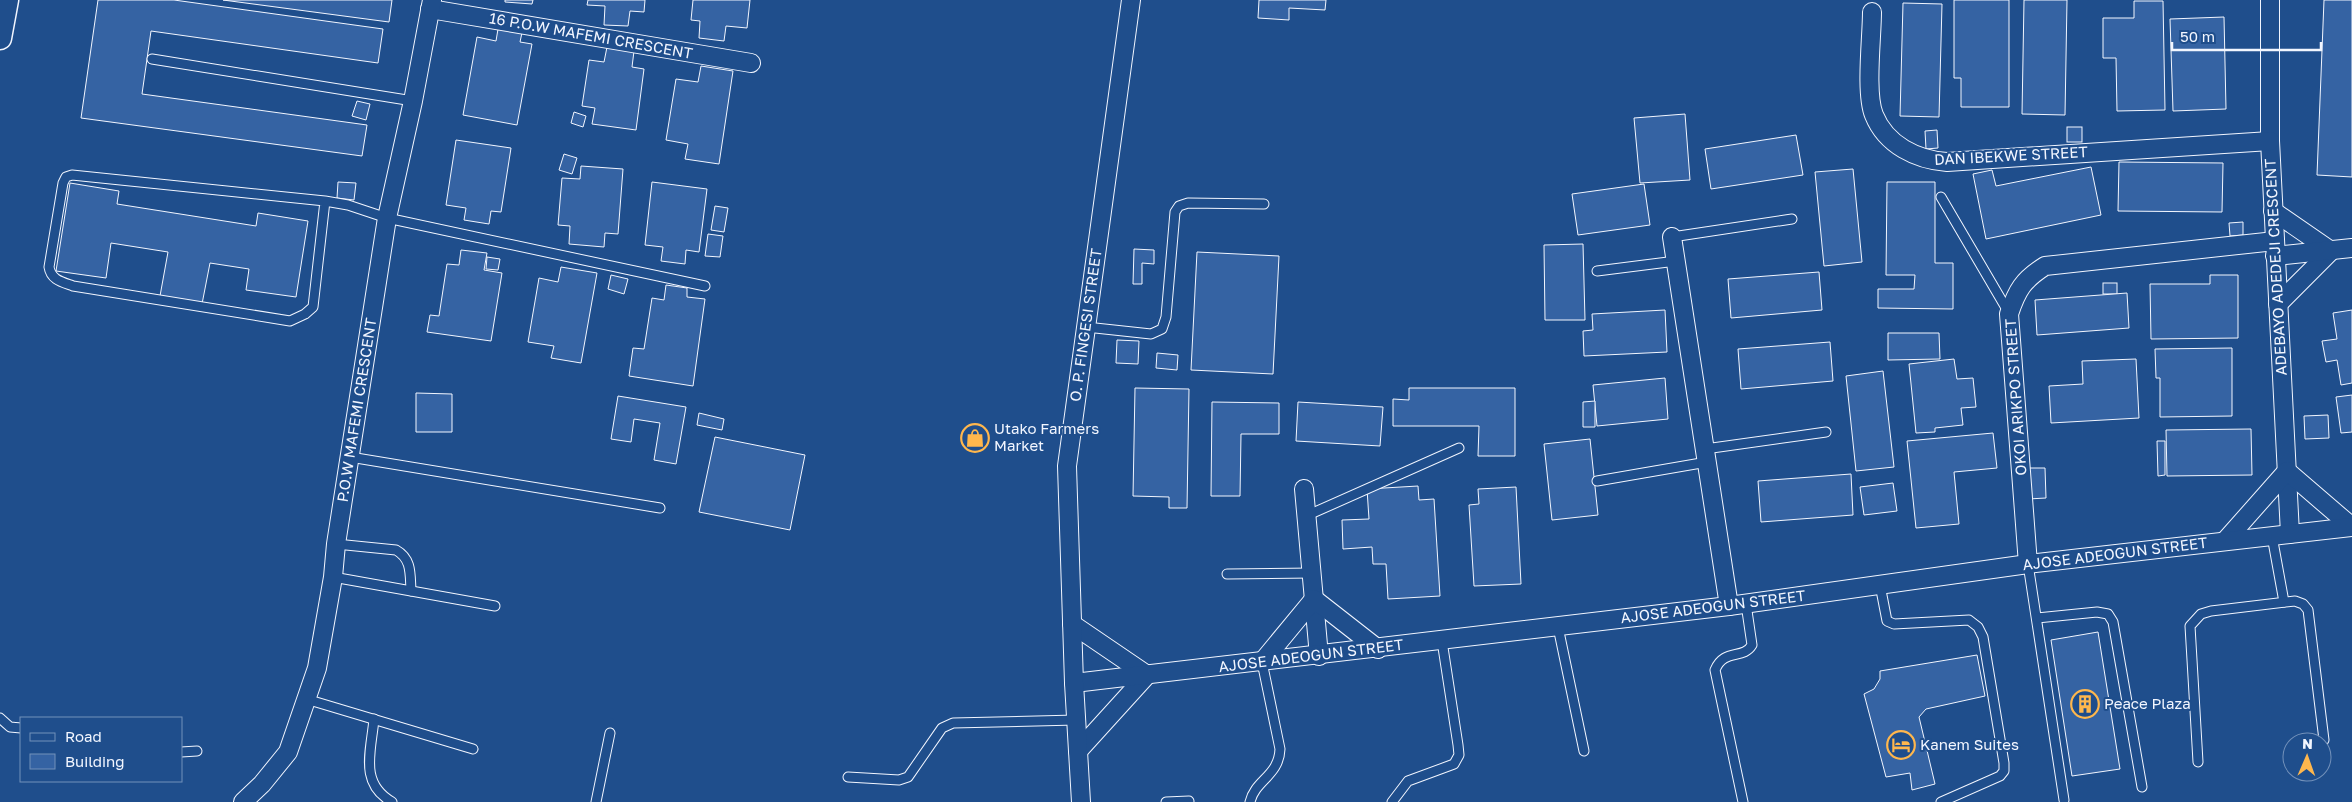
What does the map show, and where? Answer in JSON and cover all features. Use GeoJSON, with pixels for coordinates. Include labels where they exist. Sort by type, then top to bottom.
{"type":"FeatureCollection","features":[{"type":"Feature","properties":{"kind":"street"},"geometry":{"type":"LineString","coordinates":[[0,38],[7,0]]}},
{"type":"Feature","properties":{"kind":"street","name":"O. P. FINGESI STREET"},"geometry":{"type":"LineString","coordinates":[[1082,802],[1074,683],[1067,466],[1131,0]]}},
{"type":"Feature","properties":{"kind":"street","name":"ADEBAYO ADEDEJI CRESCENT"},"geometry":{"type":"LineString","coordinates":[[2270,0],[2270,142],[2290,534]]}},
{"type":"Feature","properties":{"kind":"street","name":"16 P.O.W MAFEMI CRESCENT"},"geometry":{"type":"LineString","coordinates":[[431,4],[751,63]]}},
{"type":"Feature","properties":{"kind":"street","name":"P.O.W MAFEMI CRESCENT"},"geometry":{"type":"LineString","coordinates":[[243,802],[262,784],[288,752],[317,668],[333,577],[336,544],[387,218],[413,101],[431,4]]}},
{"type":"Feature","properties":{"kind":"street","name":"DAN IBEKWE STREET"},"geometry":{"type":"LineString","coordinates":[[1872,12],[1871,89],[1873,114],[1882,130],[1896,143],[1911,154],[1928,161],[1948,162],[2270,142]]}},
{"type":"Feature","properties":{"kind":"street"},"geometry":{"type":"LineString","coordinates":[[2273,211],[2331,250],[2278,304]]}},
{"type":"Feature","properties":{"kind":"street"},"geometry":{"type":"LineString","coordinates":[[1672,238],[1706,455],[1738,605]]}},
{"type":"Feature","properties":{"kind":"street","name":"OKOI ARIKPO STREET"},"geometry":{"type":"LineString","coordinates":[[2028,564],[2009,314],[2016,293],[2028,277],[2045,266],[2275,249],[2331,250],[2352,248]]}},
{"type":"Feature","properties":{"kind":"street"},"geometry":{"type":"LineString","coordinates":[[2225,541],[2287,471],[2352,527]]}},
{"type":"Feature","properties":{"kind":"street"},"geometry":{"type":"LineString","coordinates":[[1304,489],[1319,656]]}},
{"type":"Feature","properties":{"kind":"street","name":"AJOSE ADEOGUN STREET"},"geometry":{"type":"LineString","coordinates":[[1074,683],[1378,649],[1738,605],[2028,564],[2352,527]]}},
{"type":"Feature","properties":{"kind":"street"},"geometry":{"type":"LineString","coordinates":[[1314,599],[1378,649]]}},
{"type":"Feature","properties":{"kind":"street"},"geometry":{"type":"LineString","coordinates":[[1262,662],[1314,599]]}},
{"type":"Feature","properties":{"kind":"street"},"geometry":{"type":"LineString","coordinates":[[1072,624],[1146,675],[1078,751]]}},
{"type":"Feature","properties":{"kind":"lane"},"geometry":{"type":"LineString","coordinates":[[152,59],[413,101]]}},
{"type":"Feature","properties":{"kind":"lane"},"geometry":{"type":"LineString","coordinates":[[325,201],[313,307],[305,314],[290,321],[73,286],[56,280],[50,275],[49,267],[63,183],[66,177],[72,175],[325,201],[348,205],[387,218],[705,286]]}},
{"type":"Feature","properties":{"kind":"lane"},"geometry":{"type":"LineString","coordinates":[[1941,197],[2009,314]]}},
{"type":"Feature","properties":{"kind":"lane"},"geometry":{"type":"LineString","coordinates":[[1086,327],[1151,334],[1162,329],[1166,316],[1174,212],[1179,206],[1188,203],[1264,204]]}},
{"type":"Feature","properties":{"kind":"lane"},"geometry":{"type":"LineString","coordinates":[[1672,238],[1792,218]]}},
{"type":"Feature","properties":{"kind":"lane"},"geometry":{"type":"LineString","coordinates":[[1598,272],[1676,261]]}},
{"type":"Feature","properties":{"kind":"lane"},"geometry":{"type":"LineString","coordinates":[[1597,481],[1706,455],[1826,432]]}},
{"type":"Feature","properties":{"kind":"lane"},"geometry":{"type":"LineString","coordinates":[[1306,516],[1459,448]]}},
{"type":"Feature","properties":{"kind":"lane"},"geometry":{"type":"LineString","coordinates":[[350,457],[660,508]]}},
{"type":"Feature","properties":{"kind":"lane"},"geometry":{"type":"LineString","coordinates":[[2272,536],[2284,602]]}},
{"type":"Feature","properties":{"kind":"lane"},"geometry":{"type":"LineString","coordinates":[[336,544],[396,550],[403,554],[408,561],[411,591]]}},
{"type":"Feature","properties":{"kind":"lane"},"geometry":{"type":"LineString","coordinates":[[2028,564],[2064,800]]}},
{"type":"Feature","properties":{"kind":"lane"},"geometry":{"type":"LineString","coordinates":[[1227,574],[1312,573]]}},
{"type":"Feature","properties":{"kind":"lane"},"geometry":{"type":"LineString","coordinates":[[333,577],[495,606]]}},
{"type":"Feature","properties":{"kind":"lane"},"geometry":{"type":"LineString","coordinates":[[1880,585],[1886,621],[1894,624],[1969,620],[1978,627],[1983,637],[2004,771],[2000,776],[1941,802]]}},
{"type":"Feature","properties":{"kind":"lane"},"geometry":{"type":"LineString","coordinates":[[2198,762],[2190,626],[2201,614],[2211,610],[2295,601],[2302,604],[2310,615],[2323,732]]}},
{"type":"Feature","properties":{"kind":"lane"},"geometry":{"type":"LineString","coordinates":[[1738,605],[1752,645],[1749,650],[1724,657],[1719,662],[1716,670],[1743,802]]}},
{"type":"Feature","properties":{"kind":"lane"},"geometry":{"type":"LineString","coordinates":[[2037,618],[2097,612],[2108,614],[2113,622],[2142,787]]}},
{"type":"Feature","properties":{"kind":"lane"},"geometry":{"type":"LineString","coordinates":[[1558,627],[1584,751]]}},
{"type":"Feature","properties":{"kind":"lane"},"geometry":{"type":"LineString","coordinates":[[1392,802],[1408,781],[1454,764],[1457,760],[1458,745],[1442,641]]}},
{"type":"Feature","properties":{"kind":"lane"},"geometry":{"type":"LineString","coordinates":[[1250,802],[1254,792],[1267,779],[1280,760],[1280,749],[1262,662]]}},
{"type":"Feature","properties":{"kind":"lane"},"geometry":{"type":"LineString","coordinates":[[306,699],[474,749]]}},
{"type":"Feature","properties":{"kind":"lane"},"geometry":{"type":"LineString","coordinates":[[0,718],[10,727],[20,728]]}},
{"type":"Feature","properties":{"kind":"lane"},"geometry":{"type":"LineString","coordinates":[[374,719],[370,776],[375,788],[383,797],[392,802]]}},
{"type":"Feature","properties":{"kind":"lane"},"geometry":{"type":"LineString","coordinates":[[848,776],[899,780],[908,777],[942,728],[953,723],[1076,720]]}},
{"type":"Feature","properties":{"kind":"lane"},"geometry":{"type":"LineString","coordinates":[[596,802],[610,733]]}},
{"type":"Feature","properties":{"kind":"lane"},"geometry":{"type":"LineString","coordinates":[[182,752],[197,751]]}},
{"type":"Feature","properties":{"kind":"lane"},"geometry":{"type":"LineString","coordinates":[[1166,802],[1189,801]]}},
{"type":"Feature","properties":{"kind":"building"},"geometry":{"type":"Polygon","coordinates":[[[98,0],[174,0],[383,29],[378,63],[151,31],[142,94],[367,125],[362,156],[81,118],[98,0]]]}},
{"type":"Feature","properties":{"kind":"building"},"geometry":{"type":"Polygon","coordinates":[[[223,0],[392,0],[389,22],[223,0]]]}},
{"type":"Feature","properties":{"kind":"building"},"geometry":{"type":"Polygon","coordinates":[[[505,0],[533,0],[532,4],[505,2],[505,0]]]}},
{"type":"Feature","properties":{"kind":"building"},"geometry":{"type":"Polygon","coordinates":[[[588,0],[645,0],[644,12],[630,11],[628,26],[604,25],[605,6],[587,5],[588,0]]]}},
{"type":"Feature","properties":{"kind":"building"},"geometry":{"type":"Polygon","coordinates":[[[693,0],[750,0],[747,28],[726,26],[724,41],[699,38],[700,21],[691,20],[693,0]]]}},
{"type":"Feature","properties":{"kind":"building"},"geometry":{"type":"Polygon","coordinates":[[[1259,0],[1326,0],[1325,10],[1289,8],[1289,20],[1258,18],[1259,0]]]}},
{"type":"Feature","properties":{"kind":"building"},"geometry":{"type":"Polygon","coordinates":[[[1954,0],[2009,0],[2009,107],[1961,107],[1961,78],[1954,78],[1954,0]]]}},
{"type":"Feature","properties":{"kind":"building"},"geometry":{"type":"Polygon","coordinates":[[[2024,0],[2067,0],[2065,115],[2022,114],[2024,0]]]}},
{"type":"Feature","properties":{"kind":"building"},"geometry":{"type":"Polygon","coordinates":[[[2324,0],[2352,0],[2352,177],[2317,175],[2324,0]]]}},
{"type":"Feature","properties":{"kind":"building"},"geometry":{"type":"Polygon","coordinates":[[[2134,1],[2163,1],[2165,110],[2117,111],[2116,58],[2103,58],[2103,18],[2134,18],[2134,1]]]}},
{"type":"Feature","properties":{"kind":"building"},"geometry":{"type":"Polygon","coordinates":[[[1903,3],[1942,4],[1939,117],[1900,116],[1903,3]]]}},
{"type":"Feature","properties":{"kind":"building"},"geometry":{"type":"Polygon","coordinates":[[[2224,17],[2226,109],[2173,111],[2170,19],[2224,17]]]}},
{"type":"Feature","properties":{"kind":"building"},"geometry":{"type":"Polygon","coordinates":[[[499,23],[523,28],[520,42],[532,44],[517,125],[463,115],[477,37],[496,41],[499,23]]]}},
{"type":"Feature","properties":{"kind":"building"},"geometry":{"type":"Polygon","coordinates":[[[607,47],[634,51],[632,67],[644,69],[636,130],[592,124],[595,108],[582,106],[589,60],[604,62],[607,47]]]}},
{"type":"Feature","properties":{"kind":"building"},"geometry":{"type":"Polygon","coordinates":[[[701,66],[733,71],[719,164],[685,159],[688,144],[666,140],[676,79],[698,82],[701,66]]]}},
{"type":"Feature","properties":{"kind":"building"},"geometry":{"type":"Polygon","coordinates":[[[357,101],[370,104],[366,120],[352,116],[357,101]]]}},
{"type":"Feature","properties":{"kind":"building"},"geometry":{"type":"Polygon","coordinates":[[[574,112],[586,116],[583,127],[571,123],[574,112]]]}},
{"type":"Feature","properties":{"kind":"building"},"geometry":{"type":"Polygon","coordinates":[[[1685,114],[1690,180],[1640,183],[1634,118],[1685,114]]]}},
{"type":"Feature","properties":{"kind":"building"},"geometry":{"type":"Polygon","coordinates":[[[2067,127],[2082,127],[2082,142],[2067,142],[2067,127]]]}},
{"type":"Feature","properties":{"kind":"building"},"geometry":{"type":"Polygon","coordinates":[[[1937,130],[1938,148],[1926,149],[1925,131],[1937,130]]]}},
{"type":"Feature","properties":{"kind":"building"},"geometry":{"type":"Polygon","coordinates":[[[1796,135],[1803,175],[1711,189],[1705,149],[1796,135]]]}},
{"type":"Feature","properties":{"kind":"building"},"geometry":{"type":"Polygon","coordinates":[[[456,140],[511,148],[501,212],[491,211],[489,224],[464,220],[466,208],[446,205],[456,140]]]}},
{"type":"Feature","properties":{"kind":"building"},"geometry":{"type":"Polygon","coordinates":[[[564,154],[577,158],[572,174],[559,170],[564,154]]]}},
{"type":"Feature","properties":{"kind":"building"},"geometry":{"type":"Polygon","coordinates":[[[2119,162],[2223,163],[2222,212],[2118,211],[2119,162]]]}},
{"type":"Feature","properties":{"kind":"building"},"geometry":{"type":"Polygon","coordinates":[[[581,166],[623,169],[618,234],[605,233],[604,247],[569,244],[570,226],[558,225],[562,178],[580,179],[581,166]]]}},
{"type":"Feature","properties":{"kind":"building"},"geometry":{"type":"Polygon","coordinates":[[[2091,167],[2101,215],[1986,239],[1973,174],[1992,170],[1996,186],[2091,167]]]}},
{"type":"Feature","properties":{"kind":"building"},"geometry":{"type":"Polygon","coordinates":[[[1853,169],[1862,262],[1824,266],[1815,172],[1853,169]]]}},
{"type":"Feature","properties":{"kind":"building"},"geometry":{"type":"Polygon","coordinates":[[[338,182],[356,183],[354,200],[337,198],[338,182]]]}},
{"type":"Feature","properties":{"kind":"building"},"geometry":{"type":"Polygon","coordinates":[[[652,182],[707,189],[699,252],[686,250],[685,264],[661,261],[663,247],[645,245],[652,182]]]}},
{"type":"Feature","properties":{"kind":"building"},"geometry":{"type":"Polygon","coordinates":[[[1887,182],[1935,182],[1935,263],[1953,263],[1953,309],[1878,308],[1878,289],[1914,289],[1915,275],[1886,275],[1887,182]]]}},
{"type":"Feature","properties":{"kind":"building"},"geometry":{"type":"Polygon","coordinates":[[[70,183],[119,191],[117,204],[256,226],[258,213],[308,221],[296,297],[246,290],[249,269],[210,263],[202,304],[160,296],[168,252],[111,243],[106,278],[56,271],[70,183]]]}},
{"type":"Feature","properties":{"kind":"building"},"geometry":{"type":"Polygon","coordinates":[[[1644,184],[1650,225],[1578,235],[1572,194],[1644,184]]]}},
{"type":"Feature","properties":{"kind":"building"},"geometry":{"type":"Polygon","coordinates":[[[715,206],[728,208],[724,232],[711,230],[715,206]]]}},
{"type":"Feature","properties":{"kind":"building"},"geometry":{"type":"Polygon","coordinates":[[[2243,222],[2243,235],[2230,236],[2229,223],[2243,222]]]}},
{"type":"Feature","properties":{"kind":"building"},"geometry":{"type":"Polygon","coordinates":[[[708,234],[723,236],[720,257],[705,256],[708,234]]]}},
{"type":"Feature","properties":{"kind":"building"},"geometry":{"type":"Polygon","coordinates":[[[1583,244],[1585,320],[1545,320],[1544,245],[1583,244]]]}},
{"type":"Feature","properties":{"kind":"building"},"geometry":{"type":"Polygon","coordinates":[[[1134,249],[1154,250],[1154,264],[1142,263],[1142,284],[1133,284],[1134,249]]]}},
{"type":"Feature","properties":{"kind":"building"},"geometry":{"type":"Polygon","coordinates":[[[461,250],[487,253],[484,270],[502,273],[491,341],[427,332],[430,315],[439,316],[447,264],[459,265],[461,250]]]}},
{"type":"Feature","properties":{"kind":"building"},"geometry":{"type":"Polygon","coordinates":[[[1197,252],[1279,256],[1273,374],[1191,370],[1197,252]]]}},
{"type":"Feature","properties":{"kind":"building"},"geometry":{"type":"Polygon","coordinates":[[[487,257],[500,259],[498,270],[486,269],[487,257]]]}},
{"type":"Feature","properties":{"kind":"building"},"geometry":{"type":"Polygon","coordinates":[[[561,267],[597,273],[581,363],[551,358],[554,346],[528,342],[539,278],[558,282],[561,267]]]}},
{"type":"Feature","properties":{"kind":"building"},"geometry":{"type":"Polygon","coordinates":[[[1819,272],[1822,310],[1731,318],[1728,279],[1819,272]]]}},
{"type":"Feature","properties":{"kind":"building"},"geometry":{"type":"Polygon","coordinates":[[[611,275],[628,279],[624,294],[608,289],[611,275]]]}},
{"type":"Feature","properties":{"kind":"building"},"geometry":{"type":"Polygon","coordinates":[[[2210,275],[2238,275],[2238,338],[2151,339],[2150,284],[2210,284],[2210,275]]]}},
{"type":"Feature","properties":{"kind":"building"},"geometry":{"type":"Polygon","coordinates":[[[2103,283],[2117,283],[2117,294],[2103,294],[2103,283]]]}},
{"type":"Feature","properties":{"kind":"building"},"geometry":{"type":"Polygon","coordinates":[[[666,285],[687,288],[687,297],[705,299],[693,386],[629,376],[633,348],[644,349],[652,298],[664,300],[666,285]]]}},
{"type":"Feature","properties":{"kind":"building"},"geometry":{"type":"Polygon","coordinates":[[[2127,293],[2129,328],[2037,335],[2035,300],[2127,293]]]}},
{"type":"Feature","properties":{"kind":"building"},"geometry":{"type":"Polygon","coordinates":[[[1665,310],[1667,352],[1584,356],[1583,331],[1593,330],[1592,314],[1665,310]]]}},
{"type":"Feature","properties":{"kind":"building"},"geometry":{"type":"Polygon","coordinates":[[[2352,310],[2352,383],[2341,385],[2337,360],[2326,362],[2322,341],[2337,339],[2333,313],[2352,310]]]}},
{"type":"Feature","properties":{"kind":"building"},"geometry":{"type":"Polygon","coordinates":[[[1888,333],[1939,333],[1940,359],[1888,360],[1888,333]]]}},
{"type":"Feature","properties":{"kind":"building"},"geometry":{"type":"Polygon","coordinates":[[[1117,340],[1139,341],[1138,364],[1116,363],[1117,340]]]}},
{"type":"Feature","properties":{"kind":"building"},"geometry":{"type":"Polygon","coordinates":[[[1830,342],[1833,381],[1741,389],[1738,349],[1830,342]]]}},
{"type":"Feature","properties":{"kind":"building"},"geometry":{"type":"Polygon","coordinates":[[[2232,348],[2232,416],[2160,417],[2160,378],[2156,378],[2155,349],[2232,348]]]}},
{"type":"Feature","properties":{"kind":"building"},"geometry":{"type":"Polygon","coordinates":[[[1157,353],[1178,355],[1177,370],[1156,368],[1157,353]]]}},
{"type":"Feature","properties":{"kind":"building"},"geometry":{"type":"Polygon","coordinates":[[[1954,359],[1957,379],[1973,378],[1976,407],[1961,408],[1963,425],[1935,428],[1935,432],[1916,433],[1909,364],[1954,359]]]}},
{"type":"Feature","properties":{"kind":"building"},"geometry":{"type":"Polygon","coordinates":[[[2136,359],[2139,418],[2051,423],[2049,386],[2083,384],[2082,361],[2136,359]]]}},
{"type":"Feature","properties":{"kind":"building"},"geometry":{"type":"Polygon","coordinates":[[[1883,371],[1894,467],[1856,471],[1846,376],[1883,371]]]}},
{"type":"Feature","properties":{"kind":"building"},"geometry":{"type":"Polygon","coordinates":[[[1665,378],[1668,419],[1597,426],[1593,385],[1665,378]]]}},
{"type":"Feature","properties":{"kind":"building"},"geometry":{"type":"Polygon","coordinates":[[[1135,388],[1189,389],[1187,508],[1169,508],[1169,497],[1133,496],[1135,388]]]}},
{"type":"Feature","properties":{"kind":"building"},"geometry":{"type":"Polygon","coordinates":[[[1409,388],[1515,388],[1515,456],[1478,456],[1479,426],[1393,426],[1393,399],[1409,400],[1409,388]]]}},
{"type":"Feature","properties":{"kind":"building"},"geometry":{"type":"Polygon","coordinates":[[[416,393],[452,394],[452,432],[416,432],[416,393]]]}},
{"type":"Feature","properties":{"kind":"building"},"geometry":{"type":"Polygon","coordinates":[[[2352,395],[2352,432],[2341,433],[2336,397],[2352,395]]]}},
{"type":"Feature","properties":{"kind":"building"},"geometry":{"type":"Polygon","coordinates":[[[618,396],[686,407],[676,464],[654,460],[660,423],[634,419],[631,442],[611,439],[618,396]]]}},
{"type":"Feature","properties":{"kind":"building"},"geometry":{"type":"Polygon","coordinates":[[[1595,401],[1595,427],[1583,427],[1583,402],[1595,401]]]}},
{"type":"Feature","properties":{"kind":"building"},"geometry":{"type":"Polygon","coordinates":[[[1212,402],[1279,403],[1279,434],[1241,434],[1240,496],[1211,496],[1212,402]]]}},
{"type":"Feature","properties":{"kind":"building"},"geometry":{"type":"Polygon","coordinates":[[[1298,402],[1383,407],[1380,446],[1296,441],[1298,402]]]}},
{"type":"Feature","properties":{"kind":"building"},"geometry":{"type":"Polygon","coordinates":[[[699,413],[724,419],[722,430],[697,425],[699,413]]]}},
{"type":"Feature","properties":{"kind":"building"},"geometry":{"type":"Polygon","coordinates":[[[2328,415],[2329,438],[2305,439],[2304,416],[2328,415]]]}},
{"type":"Feature","properties":{"kind":"building"},"geometry":{"type":"Polygon","coordinates":[[[2251,429],[2252,475],[2167,476],[2166,430],[2251,429]]]}},
{"type":"Feature","properties":{"kind":"building"},"geometry":{"type":"Polygon","coordinates":[[[1993,433],[1997,468],[1954,472],[1959,524],[1916,528],[1907,441],[1993,433]]]}},
{"type":"Feature","properties":{"kind":"building"},"geometry":{"type":"Polygon","coordinates":[[[715,437],[805,455],[790,530],[699,512],[715,437]]]}},
{"type":"Feature","properties":{"kind":"building"},"geometry":{"type":"Polygon","coordinates":[[[1590,439],[1598,515],[1552,520],[1544,444],[1590,439]]]}},
{"type":"Feature","properties":{"kind":"building"},"geometry":{"type":"Polygon","coordinates":[[[2157,441],[2165,441],[2165,475],[2158,476],[2157,441]]]}},
{"type":"Feature","properties":{"kind":"building"},"geometry":{"type":"Polygon","coordinates":[[[2028,468],[2045,468],[2046,498],[2028,499],[2028,468]]]}},
{"type":"Feature","properties":{"kind":"building"},"geometry":{"type":"Polygon","coordinates":[[[1851,474],[1853,515],[1761,522],[1758,481],[1851,474]]]}},
{"type":"Feature","properties":{"kind":"building"},"geometry":{"type":"Polygon","coordinates":[[[1893,483],[1897,511],[1864,515],[1860,487],[1893,483]]]}},
{"type":"Feature","properties":{"kind":"building"},"geometry":{"type":"Polygon","coordinates":[[[1418,486],[1419,500],[1434,499],[1440,596],[1388,599],[1386,564],[1373,564],[1372,547],[1343,549],[1342,520],[1369,519],[1367,489],[1418,486]]]}},
{"type":"Feature","properties":{"kind":"building"},"geometry":{"type":"Polygon","coordinates":[[[1516,487],[1521,584],[1474,586],[1469,505],[1479,504],[1478,489],[1516,487]]]}},
{"type":"Feature","properties":{"kind":"building","name":"Peace Plaza"},"geometry":{"type":"Polygon","coordinates":[[[2098,632],[2120,769],[2072,776],[2051,640],[2098,632]]]}},
{"type":"Feature","properties":{"kind":"building","name":"Kanem Suites"},"geometry":{"type":"Polygon","coordinates":[[[1977,655],[1985,696],[1926,709],[1919,717],[1935,784],[1912,790],[1910,773],[1886,777],[1864,694],[1874,689],[1880,679],[1880,671],[1977,655]]]}},
{"type":"Feature","properties":{"kind":"place","name":"Utako Farmers Market"},"geometry":{"type":"Point","coordinates":[975,438]}},
{"type":"Feature","properties":{"kind":"place","name":"Peace Plaza"},"geometry":{"type":"Point","coordinates":[2085,704]}},
{"type":"Feature","properties":{"kind":"place","name":"Kanem Suites"},"geometry":{"type":"Point","coordinates":[1901,745]}}]}
